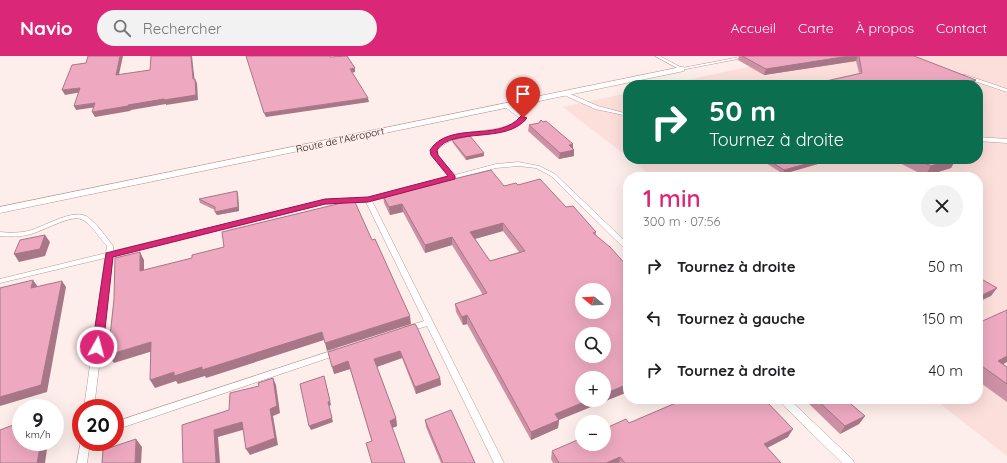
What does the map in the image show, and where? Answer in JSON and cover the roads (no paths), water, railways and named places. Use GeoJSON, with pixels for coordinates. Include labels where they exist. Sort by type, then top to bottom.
{"type":"FeatureCollection","features":[{"type":"Feature","properties":{"kind":"street","name":"Route de l'Aéroport"},"geometry":{"type":"LineString","coordinates":[[630,80],[680,69]]}},
{"type":"Feature","properties":{"kind":"street","name":"Route de l'Aéroport"},"geometry":{"type":"LineString","coordinates":[[0,210],[623,82]]}},
{"type":"Feature","properties":{"kind":"lane"},"geometry":{"type":"LineString","coordinates":[[657,56],[680,69],[752,56]]}},
{"type":"Feature","properties":{"kind":"lane"},"geometry":{"type":"LineString","coordinates":[[962,75],[976,80]]}},
{"type":"Feature","properties":{"kind":"lane"},"geometry":{"type":"LineString","coordinates":[[983,82],[1007,91]]}},
{"type":"Feature","properties":{"kind":"lane"},"geometry":{"type":"LineString","coordinates":[[566,94],[595,108],[623,114]]}},
{"type":"Feature","properties":{"kind":"lane"},"geometry":{"type":"LineString","coordinates":[[453,177],[434,155],[434,150],[437,144],[443,140],[453,137],[498,131],[513,126],[523,118],[508,106]]}},
{"type":"Feature","properties":{"kind":"lane"},"geometry":{"type":"LineString","coordinates":[[983,139],[1007,141]]}},
{"type":"Feature","properties":{"kind":"lane"},"geometry":{"type":"LineString","coordinates":[[0,281],[325,202],[368,200],[496,166],[518,164],[537,167],[553,175],[623,243]]}},
{"type":"Feature","properties":{"kind":"lane"},"geometry":{"type":"LineString","coordinates":[[368,200],[499,463]]}},
{"type":"Feature","properties":{"kind":"lane"},"geometry":{"type":"LineString","coordinates":[[0,234],[16,235],[33,232],[70,217],[84,218],[110,246],[90,399]]}},
{"type":"Feature","properties":{"kind":"lane"},"geometry":{"type":"LineString","coordinates":[[399,332],[429,322]]}},
{"type":"Feature","properties":{"kind":"lane"},"geometry":{"type":"LineString","coordinates":[[124,423],[346,349]]}},
{"type":"Feature","properties":{"kind":"lane"},"geometry":{"type":"LineString","coordinates":[[788,404],[849,463]]}},
{"type":"Feature","properties":{"kind":"lane"},"geometry":{"type":"LineString","coordinates":[[82,463],[84,451]]}}]}
